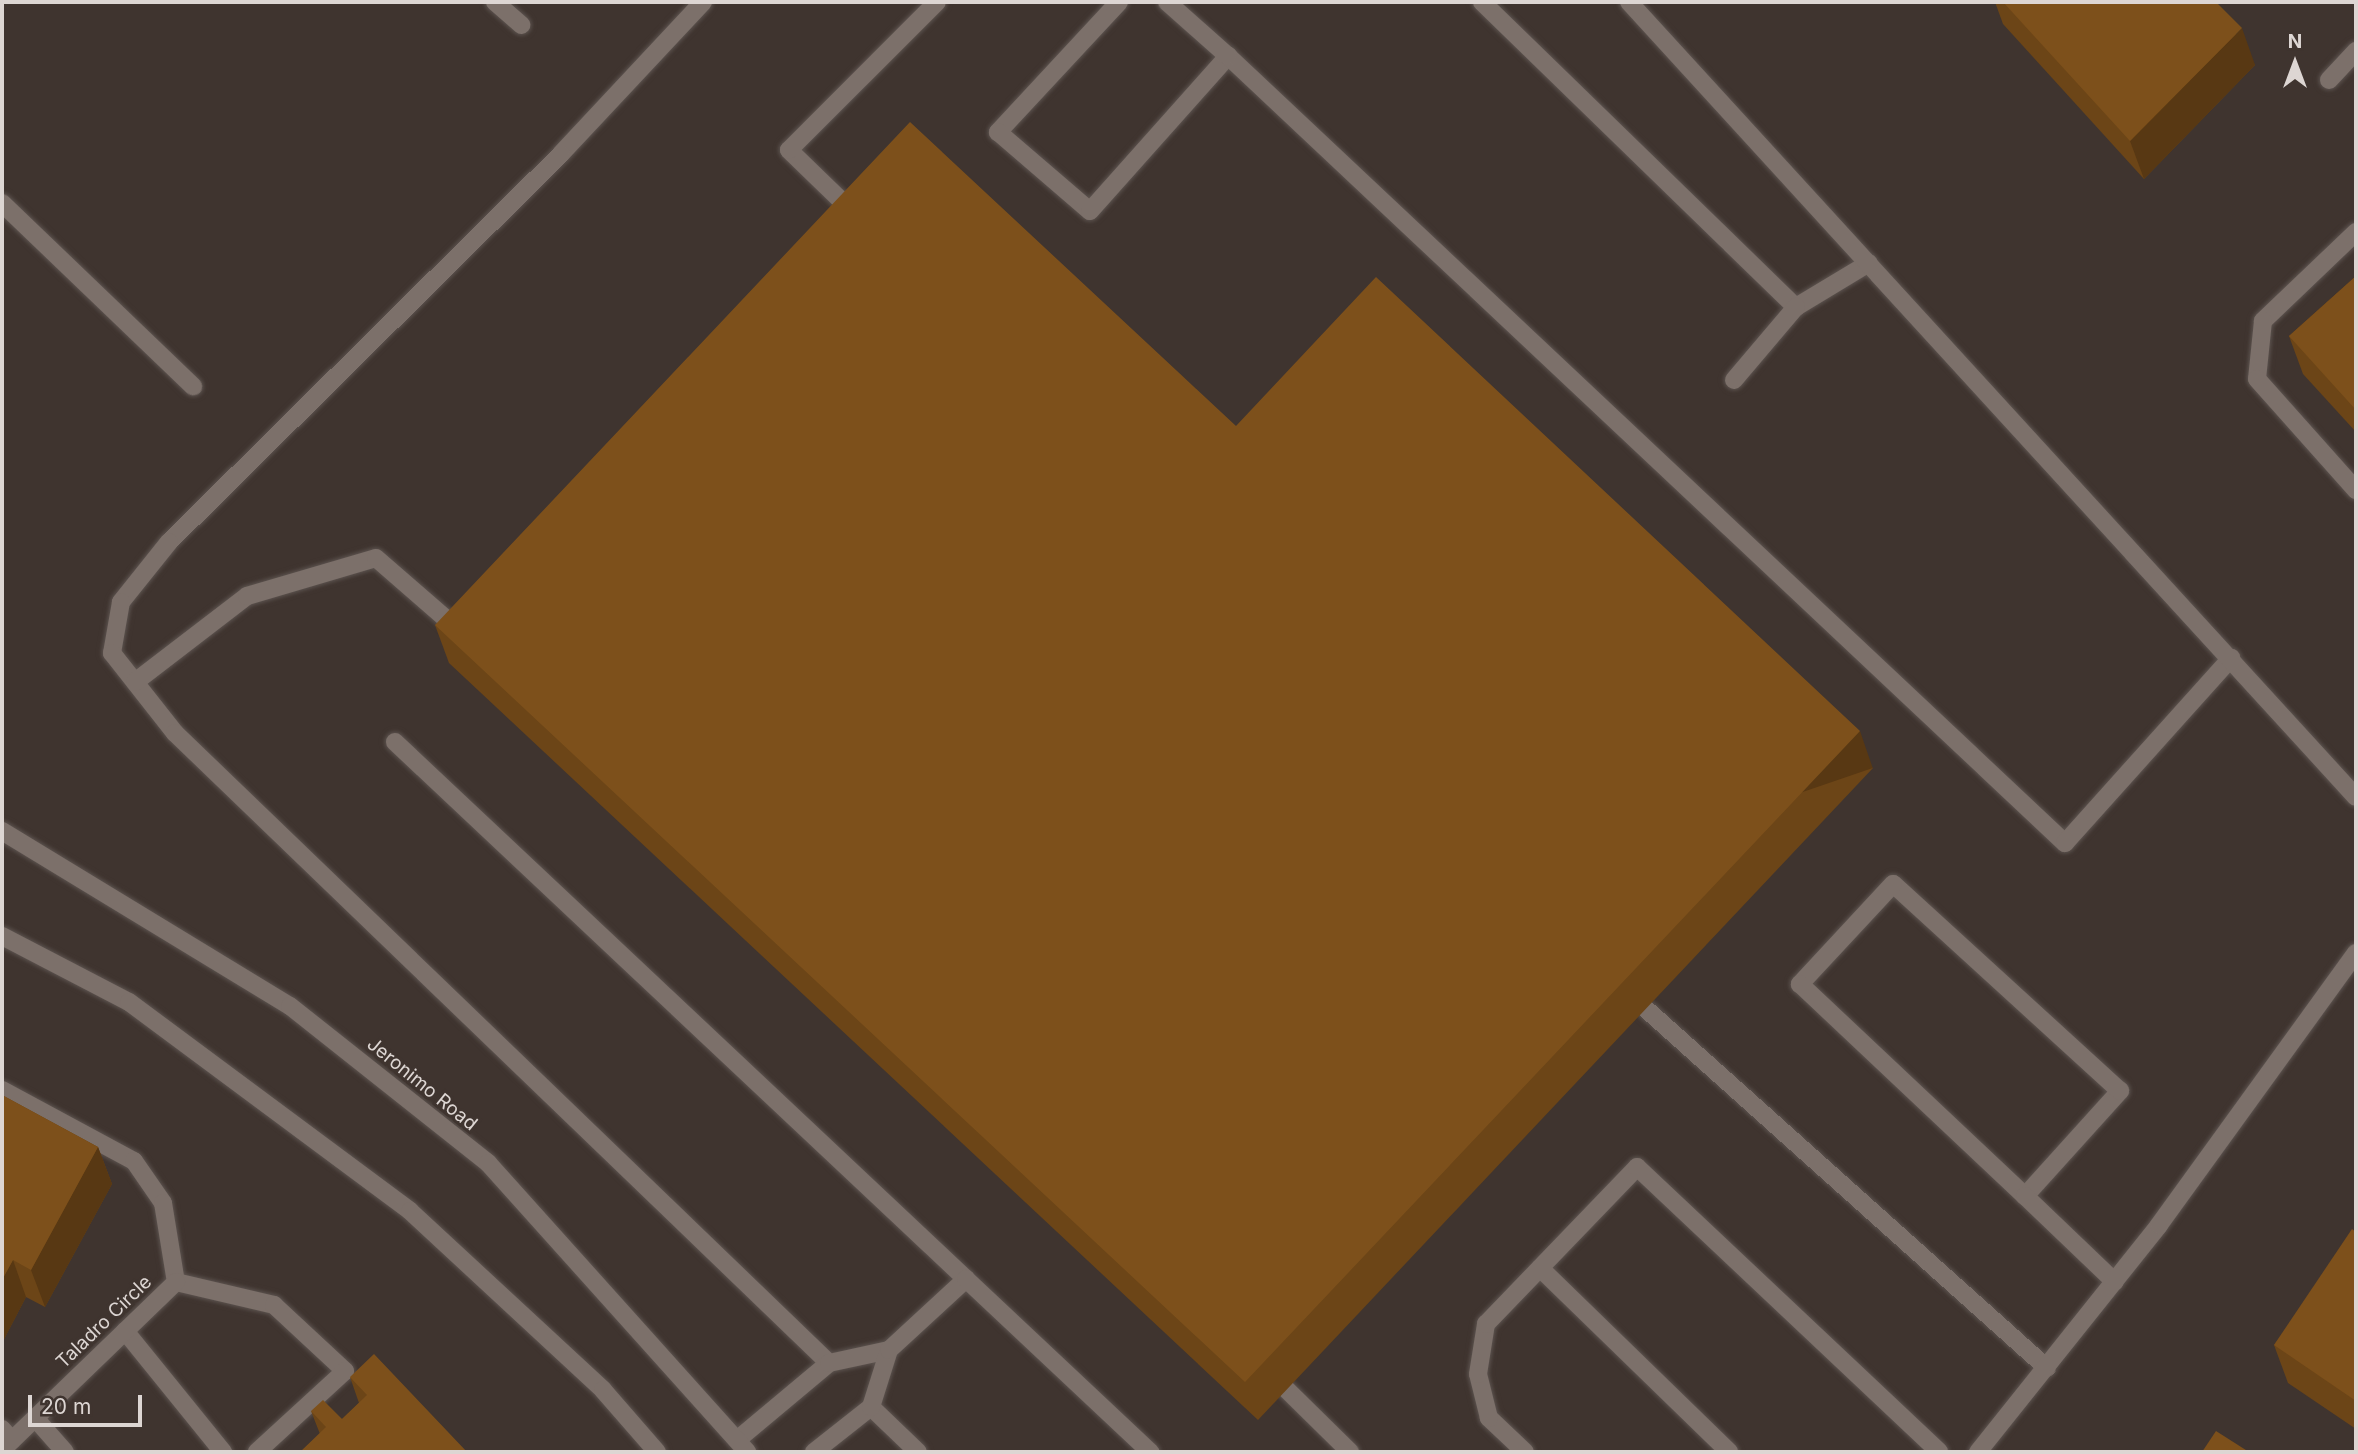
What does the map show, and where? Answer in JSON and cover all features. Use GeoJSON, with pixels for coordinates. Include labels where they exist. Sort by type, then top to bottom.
{"type":"FeatureCollection","features":[{"type":"Feature","properties":{"kind":"main road"},"geometry":{"type":"LineString","coordinates":[[495,2],[520,25]]}},
{"type":"Feature","properties":{"kind":"main road"},"geometry":{"type":"LineString","coordinates":[[703,2],[561,153],[169,542],[121,602],[112,653],[185,743],[829,1363]]}},
{"type":"Feature","properties":{"kind":"main road"},"geometry":{"type":"LineString","coordinates":[[864,223],[789,150],[937,2]]}},
{"type":"Feature","properties":{"kind":"main road"},"geometry":{"type":"LineString","coordinates":[[1119,2],[998,132],[1090,211],[1228,56]]}},
{"type":"Feature","properties":{"kind":"main road"},"geometry":{"type":"LineString","coordinates":[[1167,2],[1228,56],[2065,843],[2231,658]]}},
{"type":"Feature","properties":{"kind":"main road"},"geometry":{"type":"LineString","coordinates":[[1482,2],[1796,307]]}},
{"type":"Feature","properties":{"kind":"main road"},"geometry":{"type":"LineString","coordinates":[[1629,2],[2356,797]]}},
{"type":"Feature","properties":{"kind":"main road"},"geometry":{"type":"LineString","coordinates":[[2329,80],[2356,51]]}},
{"type":"Feature","properties":{"kind":"main road"},"geometry":{"type":"LineString","coordinates":[[2,203],[193,386]]}},
{"type":"Feature","properties":{"kind":"main road"},"geometry":{"type":"LineString","coordinates":[[2356,232],[2263,321],[2257,379],[2356,490]]}},
{"type":"Feature","properties":{"kind":"main road"},"geometry":{"type":"LineString","coordinates":[[1734,380],[1796,307],[1869,263]]}},
{"type":"Feature","properties":{"kind":"main road"},"geometry":{"type":"LineString","coordinates":[[135,682],[247,596],[376,558],[470,639]]}},
{"type":"Feature","properties":{"kind":"main road"},"geometry":{"type":"LineString","coordinates":[[395,742],[1150,1452]]}},
{"type":"Feature","properties":{"kind":"main road","name":"Jeronimo Road"},"geometry":{"type":"LineString","coordinates":[[2,831],[290,1006],[488,1163],[742,1446]]}},
{"type":"Feature","properties":{"kind":"main road"},"geometry":{"type":"LineString","coordinates":[[2025,1196],[2120,1091],[1894,884],[1800,984],[2115,1282]]}},
{"type":"Feature","properties":{"kind":"main road"},"geometry":{"type":"LineString","coordinates":[[2,936],[129,1002],[410,1211],[603,1390],[657,1452]]}},
{"type":"Feature","properties":{"kind":"main road"},"geometry":{"type":"LineString","coordinates":[[1978,1452],[2115,1282],[2356,953]]}},
{"type":"Feature","properties":{"kind":"main road"},"geometry":{"type":"LineString","coordinates":[[1646,1009],[2047,1368]]}},
{"type":"Feature","properties":{"kind":"main road"},"geometry":{"type":"LineString","coordinates":[[2,1090],[134,1161],[163,1203],[176,1282],[274,1306],[345,1371],[257,1452]]}},
{"type":"Feature","properties":{"kind":"main road"},"geometry":{"type":"LineString","coordinates":[[1525,1452],[1489,1418],[1478,1374],[1486,1324],[1637,1167],[1939,1452]]}},
{"type":"Feature","properties":{"kind":"main road"},"geometry":{"type":"LineString","coordinates":[[1540,1268],[1729,1452]]}},
{"type":"Feature","properties":{"kind":"main road"},"geometry":{"type":"LineString","coordinates":[[742,1446],[829,1363],[889,1350],[966,1279]]}},
{"type":"Feature","properties":{"kind":"main road","name":"Taladro Circle"},"geometry":{"type":"LineString","coordinates":[[5,1440],[35,1418],[176,1282]]}},
{"type":"Feature","properties":{"kind":"main road"},"geometry":{"type":"LineString","coordinates":[[125,1331],[223,1452]]}},
{"type":"Feature","properties":{"kind":"main road"},"geometry":{"type":"LineString","coordinates":[[814,1452],[872,1407],[889,1350]]}},
{"type":"Feature","properties":{"kind":"main road"},"geometry":{"type":"LineString","coordinates":[[1286,1390],[1350,1452]]}},
{"type":"Feature","properties":{"kind":"main road"},"geometry":{"type":"LineString","coordinates":[[872,1407],[918,1452]]}},
{"type":"Feature","properties":{"kind":"main road"},"geometry":{"type":"LineString","coordinates":[[35,1418],[65,1452]]}},
{"type":"Feature","properties":{"kind":"building"},"geometry":{"type":"Polygon","coordinates":[[[2003,2],[2216,2],[2242,28],[2130,141],[2003,2]]]}},
{"type":"Feature","properties":{"kind":"building"},"geometry":{"type":"Polygon","coordinates":[[[910,122],[1236,426],[1376,277],[1860,731],[1245,1382],[435,625],[910,122]]]}},
{"type":"Feature","properties":{"kind":"building"},"geometry":{"type":"Polygon","coordinates":[[[2356,276],[2356,410],[2289,336],[2356,276]]]}},
{"type":"Feature","properties":{"kind":"building"},"geometry":{"type":"Polygon","coordinates":[[[2,1095],[98,1147],[31,1270],[13,1260],[2,1280],[2,1095]]]}},
{"type":"Feature","properties":{"kind":"building"},"geometry":{"type":"Polygon","coordinates":[[[2352,1229],[2356,1232],[2356,1401],[2274,1345],[2352,1229]]]}},
{"type":"Feature","properties":{"kind":"building"},"geometry":{"type":"Polygon","coordinates":[[[374,1354],[467,1452],[300,1452],[326,1427],[311,1411],[323,1400],[342,1419],[367,1395],[350,1377],[374,1354]]]}},
{"type":"Feature","properties":{"kind":"building"},"geometry":{"type":"Polygon","coordinates":[[[2216,1431],[2249,1452],[2202,1452],[2216,1431]]]}}]}
